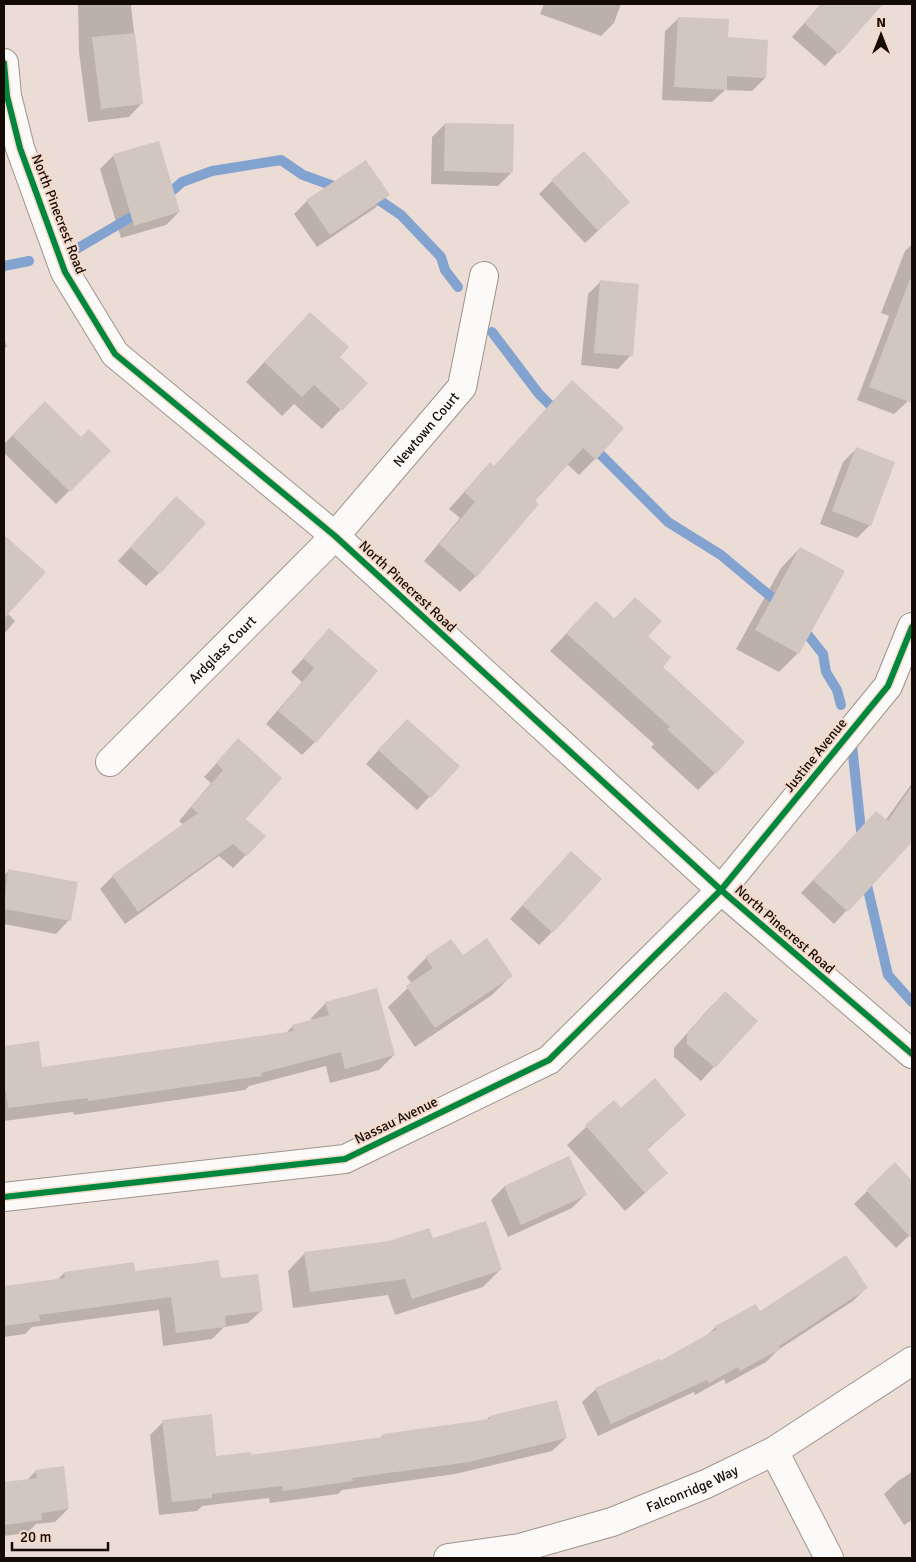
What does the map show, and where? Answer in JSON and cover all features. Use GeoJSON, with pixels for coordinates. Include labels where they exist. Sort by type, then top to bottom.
{"type":"FeatureCollection","features":[{"type":"Feature","properties":{"kind":"street","name":"North Pinecrest Road"},"geometry":{"type":"LineString","coordinates":[[4,63],[7,96],[20,148],[65,272],[115,354],[335,536],[721,890],[912,1054]]}},
{"type":"Feature","properties":{"kind":"street","name":"Newtown Court"},"geometry":{"type":"LineString","coordinates":[[335,536],[462,387],[484,276]]}},
{"type":"Feature","properties":{"kind":"street","name":"Ardglass Court"},"geometry":{"type":"LineString","coordinates":[[110,762],[335,536]]}},
{"type":"Feature","properties":{"kind":"street","name":"Justine Avenue"},"geometry":{"type":"LineString","coordinates":[[721,890],[888,686],[912,627]]}},
{"type":"Feature","properties":{"kind":"street","name":"Nassau Avenue"},"geometry":{"type":"LineString","coordinates":[[4,1197],[345,1159],[549,1060],[721,890]]}},
{"type":"Feature","properties":{"kind":"street","name":"Falconridge Way"},"geometry":{"type":"LineString","coordinates":[[448,1558],[520,1548],[612,1522],[706,1484],[774,1451],[912,1361]]}},
{"type":"Feature","properties":{"kind":"street"},"geometry":{"type":"LineString","coordinates":[[774,1451],[829,1558]]}},
{"type":"Feature","properties":{"kind":"building"},"geometry":{"type":"Polygon","coordinates":[[[821,4],[883,4],[839,54],[804,23],[821,4]]]}},
{"type":"Feature","properties":{"kind":"building"},"geometry":{"type":"Polygon","coordinates":[[[678,17],[729,19],[728,37],[768,40],[766,78],[727,76],[727,90],[674,87],[678,17]]]}},
{"type":"Feature","properties":{"kind":"building"},"geometry":{"type":"Polygon","coordinates":[[[135,33],[143,104],[101,109],[92,37],[135,33]]]}},
{"type":"Feature","properties":{"kind":"building"},"geometry":{"type":"Polygon","coordinates":[[[445,123],[514,124],[513,173],[444,171],[445,123]]]}},
{"type":"Feature","properties":{"kind":"building"},"geometry":{"type":"Polygon","coordinates":[[[159,141],[180,212],[134,226],[113,154],[159,141]]]}},
{"type":"Feature","properties":{"kind":"building"},"geometry":{"type":"Polygon","coordinates":[[[584,151],[630,202],[598,231],[551,180],[584,151]]]}},
{"type":"Feature","properties":{"kind":"building"},"geometry":{"type":"Polygon","coordinates":[[[366,160],[390,195],[330,235],[306,200],[366,160]]]}},
{"type":"Feature","properties":{"kind":"building"},"geometry":{"type":"Polygon","coordinates":[[[910,279],[912,280],[912,403],[869,387],[910,279]]]}},
{"type":"Feature","properties":{"kind":"building"},"geometry":{"type":"Polygon","coordinates":[[[600,280],[639,284],[633,356],[594,353],[600,280]]]}},
{"type":"Feature","properties":{"kind":"building"},"geometry":{"type":"Polygon","coordinates":[[[310,312],[349,347],[340,357],[368,383],[342,411],[314,385],[302,397],[264,362],[310,312]]]}},
{"type":"Feature","properties":{"kind":"building"},"geometry":{"type":"Polygon","coordinates":[[[572,380],[624,428],[596,460],[583,448],[535,501],[539,504],[477,577],[439,544],[475,502],[464,492],[490,462],[494,466],[572,380]]]}},
{"type":"Feature","properties":{"kind":"building"},"geometry":{"type":"Polygon","coordinates":[[[45,401],[81,437],[89,429],[111,451],[70,492],[12,435],[45,401]]]}},
{"type":"Feature","properties":{"kind":"building"},"geometry":{"type":"Polygon","coordinates":[[[856,447],[895,462],[871,526],[832,511],[856,447]]]}},
{"type":"Feature","properties":{"kind":"building"},"geometry":{"type":"Polygon","coordinates":[[[176,496],[206,523],[160,574],[130,547],[176,496]]]}},
{"type":"Feature","properties":{"kind":"building"},"geometry":{"type":"Polygon","coordinates":[[[4,535],[46,572],[4,619],[4,535]]]}},
{"type":"Feature","properties":{"kind":"building"},"geometry":{"type":"Polygon","coordinates":[[[800,547],[845,571],[799,654],[755,630],[800,547]]]}},
{"type":"Feature","properties":{"kind":"building"},"geometry":{"type":"Polygon","coordinates":[[[635,597],[662,621],[648,636],[671,657],[663,667],[745,742],[716,774],[667,729],[670,727],[566,633],[596,601],[615,619],[635,597]]]}},
{"type":"Feature","properties":{"kind":"building"},"geometry":{"type":"Polygon","coordinates":[[[329,628],[378,671],[316,743],[278,711],[314,668],[303,658],[329,628]]]}},
{"type":"Feature","properties":{"kind":"building"},"geometry":{"type":"Polygon","coordinates":[[[407,719],[460,766],[431,798],[378,750],[407,719]]]}},
{"type":"Feature","properties":{"kind":"building"},"geometry":{"type":"Polygon","coordinates":[[[238,738],[282,778],[246,819],[266,836],[247,856],[233,844],[138,912],[112,875],[198,813],[191,807],[223,770],[216,763],[238,738]]]}},
{"type":"Feature","properties":{"kind":"building"},"geometry":{"type":"Polygon","coordinates":[[[912,786],[912,842],[848,912],[813,880],[876,811],[888,821],[912,786]]]}},
{"type":"Feature","properties":{"kind":"building"},"geometry":{"type":"Polygon","coordinates":[[[571,851],[602,879],[553,933],[522,905],[571,851]]]}},
{"type":"Feature","properties":{"kind":"building"},"geometry":{"type":"Polygon","coordinates":[[[8,869],[78,882],[71,921],[4,909],[8,869]]]}},
{"type":"Feature","properties":{"kind":"building"},"geometry":{"type":"Polygon","coordinates":[[[487,938],[513,976],[435,1028],[406,986],[433,968],[425,957],[451,939],[463,955],[487,938]]]}},
{"type":"Feature","properties":{"kind":"building"},"geometry":{"type":"Polygon","coordinates":[[[377,988],[395,1055],[345,1069],[341,1052],[261,1073],[262,1076],[88,1101],[88,1098],[8,1108],[6,1091],[4,1091],[4,1046],[39,1041],[42,1067],[294,1031],[292,1025],[329,1015],[325,1002],[377,988]]]}},
{"type":"Feature","properties":{"kind":"building"},"geometry":{"type":"Polygon","coordinates":[[[725,991],[758,1021],[715,1068],[687,1044],[687,1034],[725,991]]]}},
{"type":"Feature","properties":{"kind":"building"},"geometry":{"type":"Polygon","coordinates":[[[655,1078],[686,1115],[647,1149],[668,1173],[645,1193],[585,1125],[614,1100],[621,1108],[655,1078]]]}},
{"type":"Feature","properties":{"kind":"building"},"geometry":{"type":"Polygon","coordinates":[[[569,1156],[587,1195],[521,1225],[504,1186],[569,1156]]]}},
{"type":"Feature","properties":{"kind":"building"},"geometry":{"type":"Polygon","coordinates":[[[895,1162],[912,1181],[912,1239],[866,1190],[895,1162]]]}},
{"type":"Feature","properties":{"kind":"building"},"geometry":{"type":"Polygon","coordinates":[[[486,1221],[502,1270],[412,1299],[405,1279],[310,1292],[304,1252],[389,1241],[429,1228],[433,1238],[486,1221]]]}},
{"type":"Feature","properties":{"kind":"building"},"geometry":{"type":"Polygon","coordinates":[[[846,1255],[868,1288],[779,1346],[780,1349],[740,1371],[738,1367],[709,1383],[707,1380],[611,1424],[595,1388],[659,1359],[660,1361],[717,1329],[715,1326],[756,1304],[760,1311],[846,1255]]]}},
{"type":"Feature","properties":{"kind":"building"},"geometry":{"type":"Polygon","coordinates":[[[218,1260],[221,1278],[258,1274],[263,1311],[225,1316],[226,1327],[176,1333],[171,1297],[39,1315],[40,1321],[4,1326],[4,1286],[65,1278],[64,1272],[134,1262],[135,1271],[218,1260]]]}},
{"type":"Feature","properties":{"kind":"building"},"geometry":{"type":"Polygon","coordinates":[[[557,1400],[567,1438],[469,1462],[352,1478],[353,1481],[283,1491],[282,1486],[212,1494],[212,1498],[172,1502],[162,1420],[212,1414],[216,1456],[251,1452],[251,1455],[383,1437],[383,1434],[490,1419],[489,1416],[557,1400]]]}},
{"type":"Feature","properties":{"kind":"building"},"geometry":{"type":"Polygon","coordinates":[[[64,1466],[69,1509],[41,1513],[42,1520],[4,1525],[4,1482],[37,1478],[35,1470],[64,1466]]]}},
{"type":"Feature","properties":{"kind":"waterway"},"geometry":{"type":"LineString","coordinates":[[164,198],[182,182],[212,171],[281,160],[303,175],[342,189]]}},
{"type":"Feature","properties":{"kind":"waterway"},"geometry":{"type":"LineString","coordinates":[[370,197],[379,200],[401,215],[441,257],[445,270],[458,287]]}},
{"type":"Feature","properties":{"kind":"waterway"},"geometry":{"type":"LineString","coordinates":[[73,251],[143,210]]}},
{"type":"Feature","properties":{"kind":"waterway"},"geometry":{"type":"LineString","coordinates":[[4,266],[29,261]]}},
{"type":"Feature","properties":{"kind":"waterway"},"geometry":{"type":"LineString","coordinates":[[492,332],[539,394],[559,414]]}},
{"type":"Feature","properties":{"kind":"waterway"},"geometry":{"type":"LineString","coordinates":[[591,445],[668,522],[721,555],[782,606]]}},
{"type":"Feature","properties":{"kind":"waterway"},"geometry":{"type":"LineString","coordinates":[[800,625],[823,654],[826,672],[837,690],[841,705]]}},
{"type":"Feature","properties":{"kind":"waterway"},"geometry":{"type":"LineString","coordinates":[[852,745],[862,840]]}},
{"type":"Feature","properties":{"kind":"waterway"},"geometry":{"type":"LineString","coordinates":[[865,877],[888,975],[912,1002]]}},
{"type":"Feature","properties":{"kind":"cycle path"},"geometry":{"type":"LineString","coordinates":[[4,63],[7,96],[20,148],[65,272],[115,354],[335,536],[721,890],[912,1054]]}},
{"type":"Feature","properties":{"kind":"cycle path"},"geometry":{"type":"LineString","coordinates":[[4,1197],[345,1159],[549,1060],[721,890],[888,686],[912,627]]}}]}
